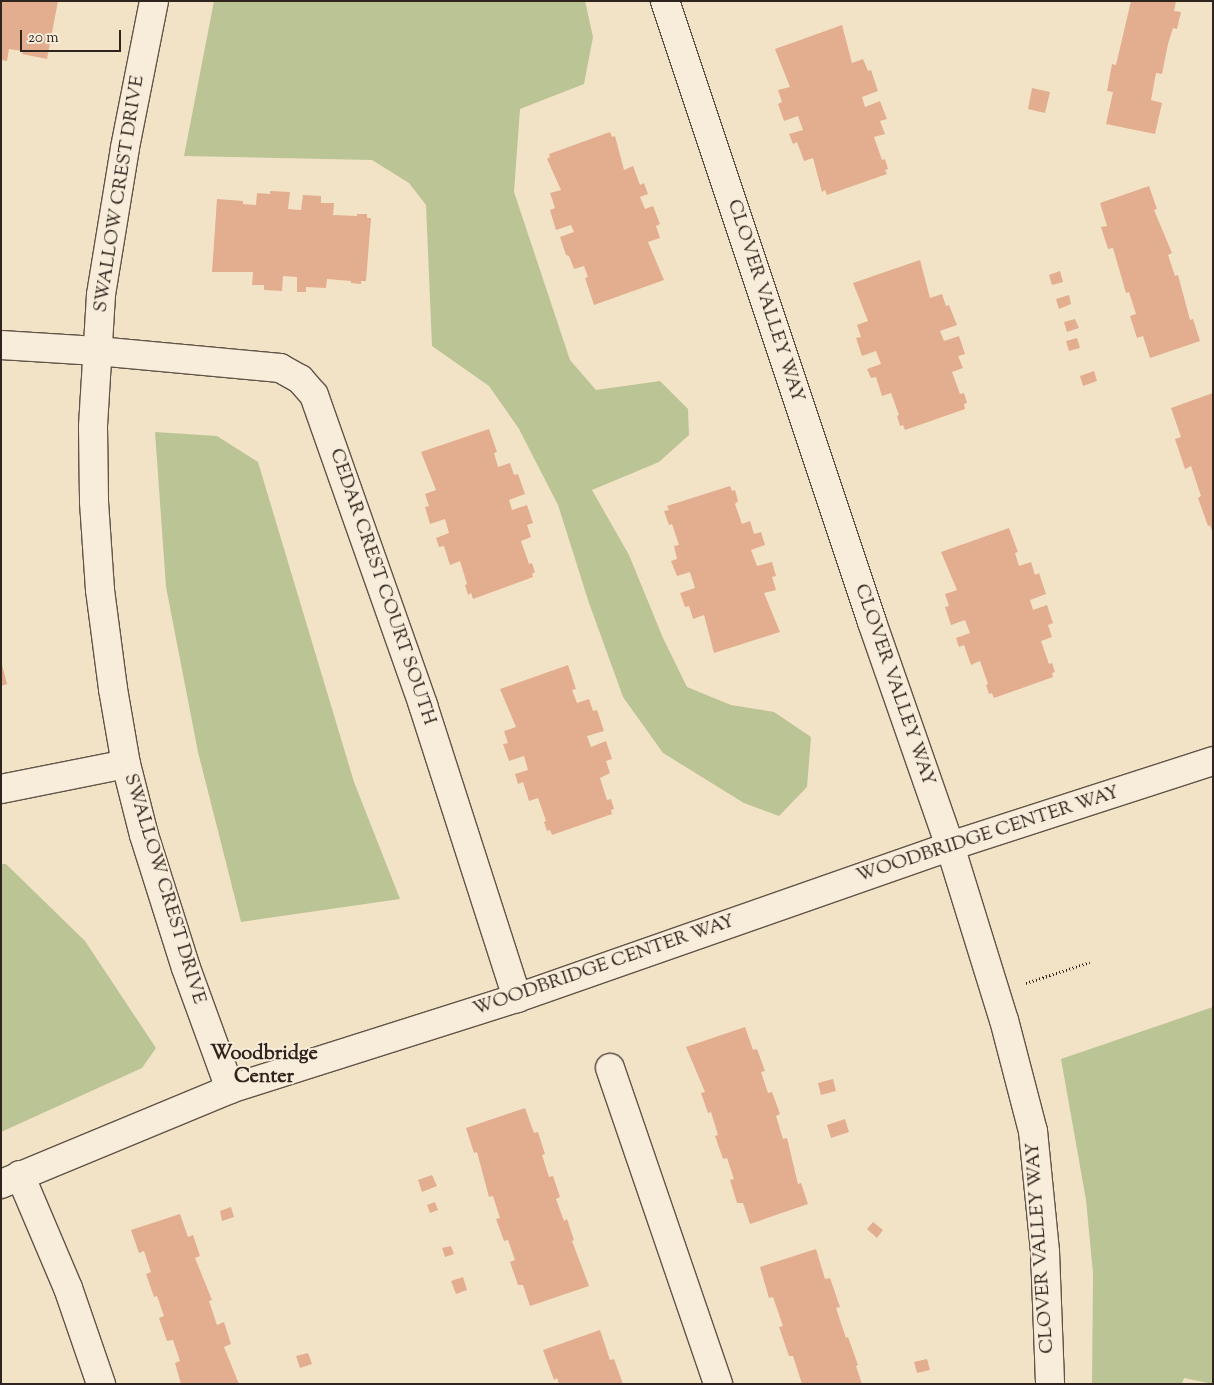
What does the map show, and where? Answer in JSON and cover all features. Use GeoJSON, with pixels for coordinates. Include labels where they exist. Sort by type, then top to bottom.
{"type":"FeatureCollection","features":[{"type":"Feature","properties":{"kind":"street","name":"SWALLOW CREST DRIVE"},"geometry":{"type":"LineString","coordinates":[[154,1],[108,244],[97,351],[93,426],[94,502],[100,590],[113,688],[126,764],[165,904],[230,1089]]}},
{"type":"Feature","properties":{"kind":"street","name":"CLOVER VALLEY WAY"},"geometry":{"type":"LineString","coordinates":[[665,1],[872,622],[950,846],[1004,1020],[1033,1131],[1045,1252],[1050,1384]]}},
{"type":"Feature","properties":{"kind":"street","name":"CEDAR CREST COURT SOUTH"},"geometry":{"type":"LineString","coordinates":[[1,345],[97,351],[280,368],[300,379],[314,395],[424,704],[516,998]]}},
{"type":"Feature","properties":{"kind":"street","name":"WOODBRIDGE CENTER WAY"},"geometry":{"type":"LineString","coordinates":[[10,1180],[230,1089],[516,998],[950,846],[1213,762]]}},
{"type":"Feature","properties":{"kind":"street"},"geometry":{"type":"LineString","coordinates":[[1,789],[126,764]]}},
{"type":"Feature","properties":{"kind":"street"},"geometry":{"type":"LineString","coordinates":[[610,1068],[718,1384]]}},
{"type":"Feature","properties":{"kind":"street"},"geometry":{"type":"LineString","coordinates":[[10,1180],[68,1288],[100,1384]]}},
{"type":"Feature","properties":{"kind":"path"},"geometry":{"type":"LineString","coordinates":[[1023,984],[1090,962]]}},
{"type":"Feature","properties":{"kind":"green space"},"geometry":{"type":"Polygon","coordinates":[[[214,1],[585,1],[593,37],[584,84],[520,109],[514,192],[570,360],[596,390],[660,381],[688,409],[689,435],[659,462],[592,490],[629,555],[663,638],[687,687],[731,705],[774,712],[811,737],[807,787],[779,816],[744,803],[663,753],[623,697],[589,603],[558,505],[519,429],[489,386],[432,346],[426,205],[409,183],[372,160],[184,156],[214,1]]]}},
{"type":"Feature","properties":{"kind":"green space"},"geometry":{"type":"Polygon","coordinates":[[[155,432],[217,436],[258,462],[354,782],[400,899],[241,922],[198,752],[166,587],[155,432]]]}},
{"type":"Feature","properties":{"kind":"green space"},"geometry":{"type":"Polygon","coordinates":[[[1,864],[6,864],[85,941],[156,1048],[142,1068],[1,1132],[1,864]]]}},
{"type":"Feature","properties":{"kind":"green space"},"geometry":{"type":"Polygon","coordinates":[[[1213,1007],[1213,1384],[1184,1378],[1182,1384],[1092,1384],[1093,1273],[1086,1200],[1061,1059],[1213,1007]]]}},
{"type":"Feature","properties":{"kind":"building"},"geometry":{"type":"Polygon","coordinates":[[[1,1],[58,1],[47,59],[22,54],[23,51],[9,49],[7,61],[1,60],[1,1]]]}},
{"type":"Feature","properties":{"kind":"building"},"geometry":{"type":"Polygon","coordinates":[[[1131,1],[1176,1],[1174,11],[1181,12],[1177,29],[1173,28],[1168,44],[1162,74],[1156,73],[1151,100],[1162,103],[1155,134],[1106,124],[1113,92],[1107,91],[1112,64],[1116,65],[1131,1]]]}},
{"type":"Feature","properties":{"kind":"building"},"geometry":{"type":"Polygon","coordinates":[[[842,25],[852,63],[863,59],[868,71],[871,70],[878,91],[862,97],[865,107],[880,101],[887,119],[880,121],[885,134],[874,137],[882,160],[885,159],[888,169],[885,170],[887,174],[827,195],[825,190],[822,192],[813,158],[804,161],[797,142],[793,144],[789,134],[803,130],[798,116],[784,121],[778,104],[782,102],[778,90],[790,87],[775,49],[842,25]]]}},
{"type":"Feature","properties":{"kind":"building"},"geometry":{"type":"Polygon","coordinates":[[[1032,88],[1050,92],[1045,113],[1028,109],[1032,88]]]}},
{"type":"Feature","properties":{"kind":"building"},"geometry":{"type":"Polygon","coordinates":[[[610,132],[612,137],[615,136],[624,170],[633,166],[640,185],[644,183],[648,194],[640,197],[645,209],[653,206],[660,224],[656,226],[660,238],[648,242],[664,280],[594,305],[585,278],[588,277],[584,266],[574,269],[569,256],[566,255],[560,237],[574,232],[571,225],[556,230],[550,210],[555,208],[550,193],[561,190],[547,159],[550,157],[549,154],[610,132]]]}},
{"type":"Feature","properties":{"kind":"building"},"geometry":{"type":"Polygon","coordinates":[[[1149,186],[1157,209],[1154,210],[1172,253],[1168,255],[1175,276],[1178,275],[1190,320],[1193,319],[1200,341],[1150,358],[1143,336],[1137,338],[1130,316],[1136,314],[1129,292],[1126,293],[1113,248],[1108,249],[1101,227],[1107,226],[1100,203],[1149,186]]]}},
{"type":"Feature","properties":{"kind":"building"},"geometry":{"type":"Polygon","coordinates":[[[270,191],[290,192],[288,209],[301,210],[303,195],[321,196],[321,203],[334,203],[333,215],[357,216],[357,214],[367,214],[367,218],[371,218],[366,281],[361,281],[361,284],[351,283],[351,281],[327,279],[326,288],[306,287],[306,292],[297,292],[297,277],[283,276],[282,291],[264,290],[264,285],[252,285],[253,272],[212,272],[217,199],[243,201],[243,204],[256,205],[257,193],[270,194],[270,191]]]}},
{"type":"Feature","properties":{"kind":"building"},"geometry":{"type":"Polygon","coordinates":[[[920,260],[930,298],[942,294],[946,306],[949,305],[957,325],[940,331],[944,341],[959,336],[965,354],[958,356],[963,368],[952,372],[960,394],[964,393],[967,403],[964,404],[965,409],[905,430],[903,425],[900,426],[897,416],[899,415],[891,393],[882,396],[876,377],[871,378],[867,369],[881,364],[876,351],[862,356],[856,338],[861,337],[857,325],[868,321],[853,283],[920,260]]]}},
{"type":"Feature","properties":{"kind":"building"},"geometry":{"type":"Polygon","coordinates":[[[1060,271],[1063,282],[1052,285],[1049,275],[1060,271]]]}},
{"type":"Feature","properties":{"kind":"building"},"geometry":{"type":"Polygon","coordinates":[[[1069,295],[1071,304],[1059,309],[1056,299],[1069,295]]]}},
{"type":"Feature","properties":{"kind":"building"},"geometry":{"type":"Polygon","coordinates":[[[1075,319],[1079,328],[1067,332],[1064,322],[1075,319]]]}},
{"type":"Feature","properties":{"kind":"building"},"geometry":{"type":"Polygon","coordinates":[[[1077,338],[1080,348],[1069,351],[1066,341],[1077,338]]]}},
{"type":"Feature","properties":{"kind":"building"},"geometry":{"type":"Polygon","coordinates":[[[1094,371],[1097,381],[1083,386],[1080,376],[1094,371]]]}},
{"type":"Feature","properties":{"kind":"building"},"geometry":{"type":"Polygon","coordinates":[[[1213,393],[1212,531],[1210,525],[1208,526],[1198,498],[1201,496],[1191,466],[1185,469],[1175,439],[1181,437],[1171,408],[1213,393]]]}},
{"type":"Feature","properties":{"kind":"building"},"geometry":{"type":"Polygon","coordinates":[[[489,429],[497,452],[494,453],[498,467],[510,463],[514,475],[518,474],[525,494],[509,500],[512,510],[527,505],[533,523],[527,525],[531,537],[521,541],[529,564],[532,563],[535,572],[532,574],[533,577],[473,599],[471,593],[468,595],[465,585],[467,584],[460,561],[450,565],[444,546],[439,547],[436,538],[449,533],[445,519],[430,524],[425,507],[429,506],[425,494],[436,490],[421,452],[489,429]]]}},
{"type":"Feature","properties":{"kind":"building"},"geometry":{"type":"Polygon","coordinates":[[[730,486],[732,491],[735,490],[738,501],[735,504],[742,524],[750,521],[754,534],[761,532],[765,545],[751,550],[757,566],[772,562],[776,576],[772,577],[776,590],[764,593],[780,632],[714,653],[704,615],[693,619],[689,606],[685,607],[680,593],[695,588],[690,572],[677,576],[671,561],[677,559],[674,546],[679,545],[672,524],[669,525],[664,511],[669,510],[667,506],[730,486]]]}},
{"type":"Feature","properties":{"kind":"building"},"geometry":{"type":"Polygon","coordinates":[[[1009,528],[1018,552],[1015,553],[1019,566],[1031,562],[1035,575],[1039,573],[1046,594],[1030,600],[1033,610],[1047,605],[1053,623],[1048,625],[1052,637],[1041,641],[1049,664],[1052,663],[1055,672],[1052,673],[1053,677],[994,698],[992,693],[989,694],[986,685],[988,684],[980,661],[971,665],[964,645],[959,647],[956,638],[970,633],[965,620],[951,625],[945,607],[949,606],[945,594],[957,590],[941,552],[1009,528]]]}},
{"type":"Feature","properties":{"kind":"building"},"geometry":{"type":"Polygon","coordinates":[[[1,661],[7,684],[1,686],[1,661]]]}},
{"type":"Feature","properties":{"kind":"building"},"geometry":{"type":"Polygon","coordinates":[[[568,665],[576,689],[572,690],[577,703],[589,699],[593,711],[597,710],[604,731],[587,736],[591,747],[606,741],[612,759],[606,761],[610,773],[600,778],[607,800],[611,799],[614,809],[611,810],[612,814],[552,835],[550,830],[547,831],[544,822],[546,821],[538,798],[529,801],[523,782],[518,784],[515,774],[528,770],[524,756],[509,761],[503,744],[508,743],[504,731],[516,727],[500,689],[568,665]]]}},
{"type":"Feature","properties":{"kind":"building"},"geometry":{"type":"Polygon","coordinates":[[[745,1027],[753,1050],[757,1049],[765,1071],[761,1072],[768,1093],[772,1092],[780,1114],[776,1116],[782,1136],[783,1139],[787,1138],[798,1184],[801,1183],[808,1204],[750,1224],[743,1203],[737,1203],[730,1180],[734,1179],[727,1158],[723,1159],[715,1136],[718,1135],[711,1112],[708,1113],[701,1093],[705,1092],[686,1047],[745,1027]]]}},
{"type":"Feature","properties":{"kind":"building"},"geometry":{"type":"Polygon","coordinates":[[[833,1079],[836,1091],[821,1095],[818,1083],[833,1079]]]}},
{"type":"Feature","properties":{"kind":"building"},"geometry":{"type":"Polygon","coordinates":[[[525,1108],[534,1133],[538,1132],[545,1154],[542,1155],[549,1177],[553,1176],[560,1197],[556,1199],[564,1221],[567,1219],[574,1240],[572,1241],[589,1286],[530,1306],[523,1285],[518,1285],[510,1262],[515,1260],[508,1240],[504,1241],[496,1219],[500,1218],[493,1196],[489,1197],[477,1152],[474,1153],[466,1128],[525,1108]]]}},
{"type":"Feature","properties":{"kind":"building"},"geometry":{"type":"Polygon","coordinates":[[[845,1119],[849,1132],[831,1138],[827,1125],[845,1119]]]}},
{"type":"Feature","properties":{"kind":"building"},"geometry":{"type":"Polygon","coordinates":[[[432,1175],[437,1186],[422,1192],[418,1180],[432,1175]]]}},
{"type":"Feature","properties":{"kind":"building"},"geometry":{"type":"Polygon","coordinates":[[[435,1202],[438,1210],[430,1213],[427,1205],[435,1202]]]}},
{"type":"Feature","properties":{"kind":"building"},"geometry":{"type":"Polygon","coordinates":[[[231,1207],[234,1217],[222,1221],[220,1211],[231,1207]]]}},
{"type":"Feature","properties":{"kind":"building"},"geometry":{"type":"Polygon","coordinates":[[[180,1214],[188,1237],[193,1235],[200,1256],[195,1258],[212,1300],[209,1301],[217,1325],[224,1322],[231,1344],[224,1347],[239,1384],[181,1384],[175,1363],[180,1361],[173,1340],[167,1341],[159,1318],[164,1316],[157,1296],[154,1297],[146,1274],[151,1272],[144,1251],[139,1253],[131,1230],[180,1214]]]}},
{"type":"Feature","properties":{"kind":"building"},"geometry":{"type":"Polygon","coordinates":[[[873,1222],[883,1230],[877,1238],[867,1229],[873,1222]]]}},
{"type":"Feature","properties":{"kind":"building"},"geometry":{"type":"Polygon","coordinates":[[[451,1246],[454,1254],[445,1257],[442,1248],[451,1246]]]}},
{"type":"Feature","properties":{"kind":"building"},"geometry":{"type":"Polygon","coordinates":[[[816,1249],[825,1279],[830,1278],[840,1307],[836,1308],[858,1365],[856,1366],[862,1384],[802,1384],[793,1356],[789,1356],[779,1327],[783,1326],[773,1297],[769,1298],[760,1267],[816,1249]]]}},
{"type":"Feature","properties":{"kind":"building"},"geometry":{"type":"Polygon","coordinates":[[[463,1277],[467,1290],[456,1294],[451,1281],[463,1277]]]}},
{"type":"Feature","properties":{"kind":"building"},"geometry":{"type":"Polygon","coordinates":[[[600,1330],[610,1360],[614,1359],[623,1384],[559,1384],[557,1378],[554,1380],[543,1350],[600,1330]]]}},
{"type":"Feature","properties":{"kind":"building"},"geometry":{"type":"Polygon","coordinates":[[[308,1353],[312,1364],[300,1368],[296,1356],[308,1353]]]}},
{"type":"Feature","properties":{"kind":"building"},"geometry":{"type":"Polygon","coordinates":[[[927,1359],[930,1370],[917,1373],[914,1362],[927,1359]]]}},
{"type":"Feature","properties":{"kind":"district","name":"Woodbridge Center"},"geometry":{"type":"Point","coordinates":[264,1066]}}]}
